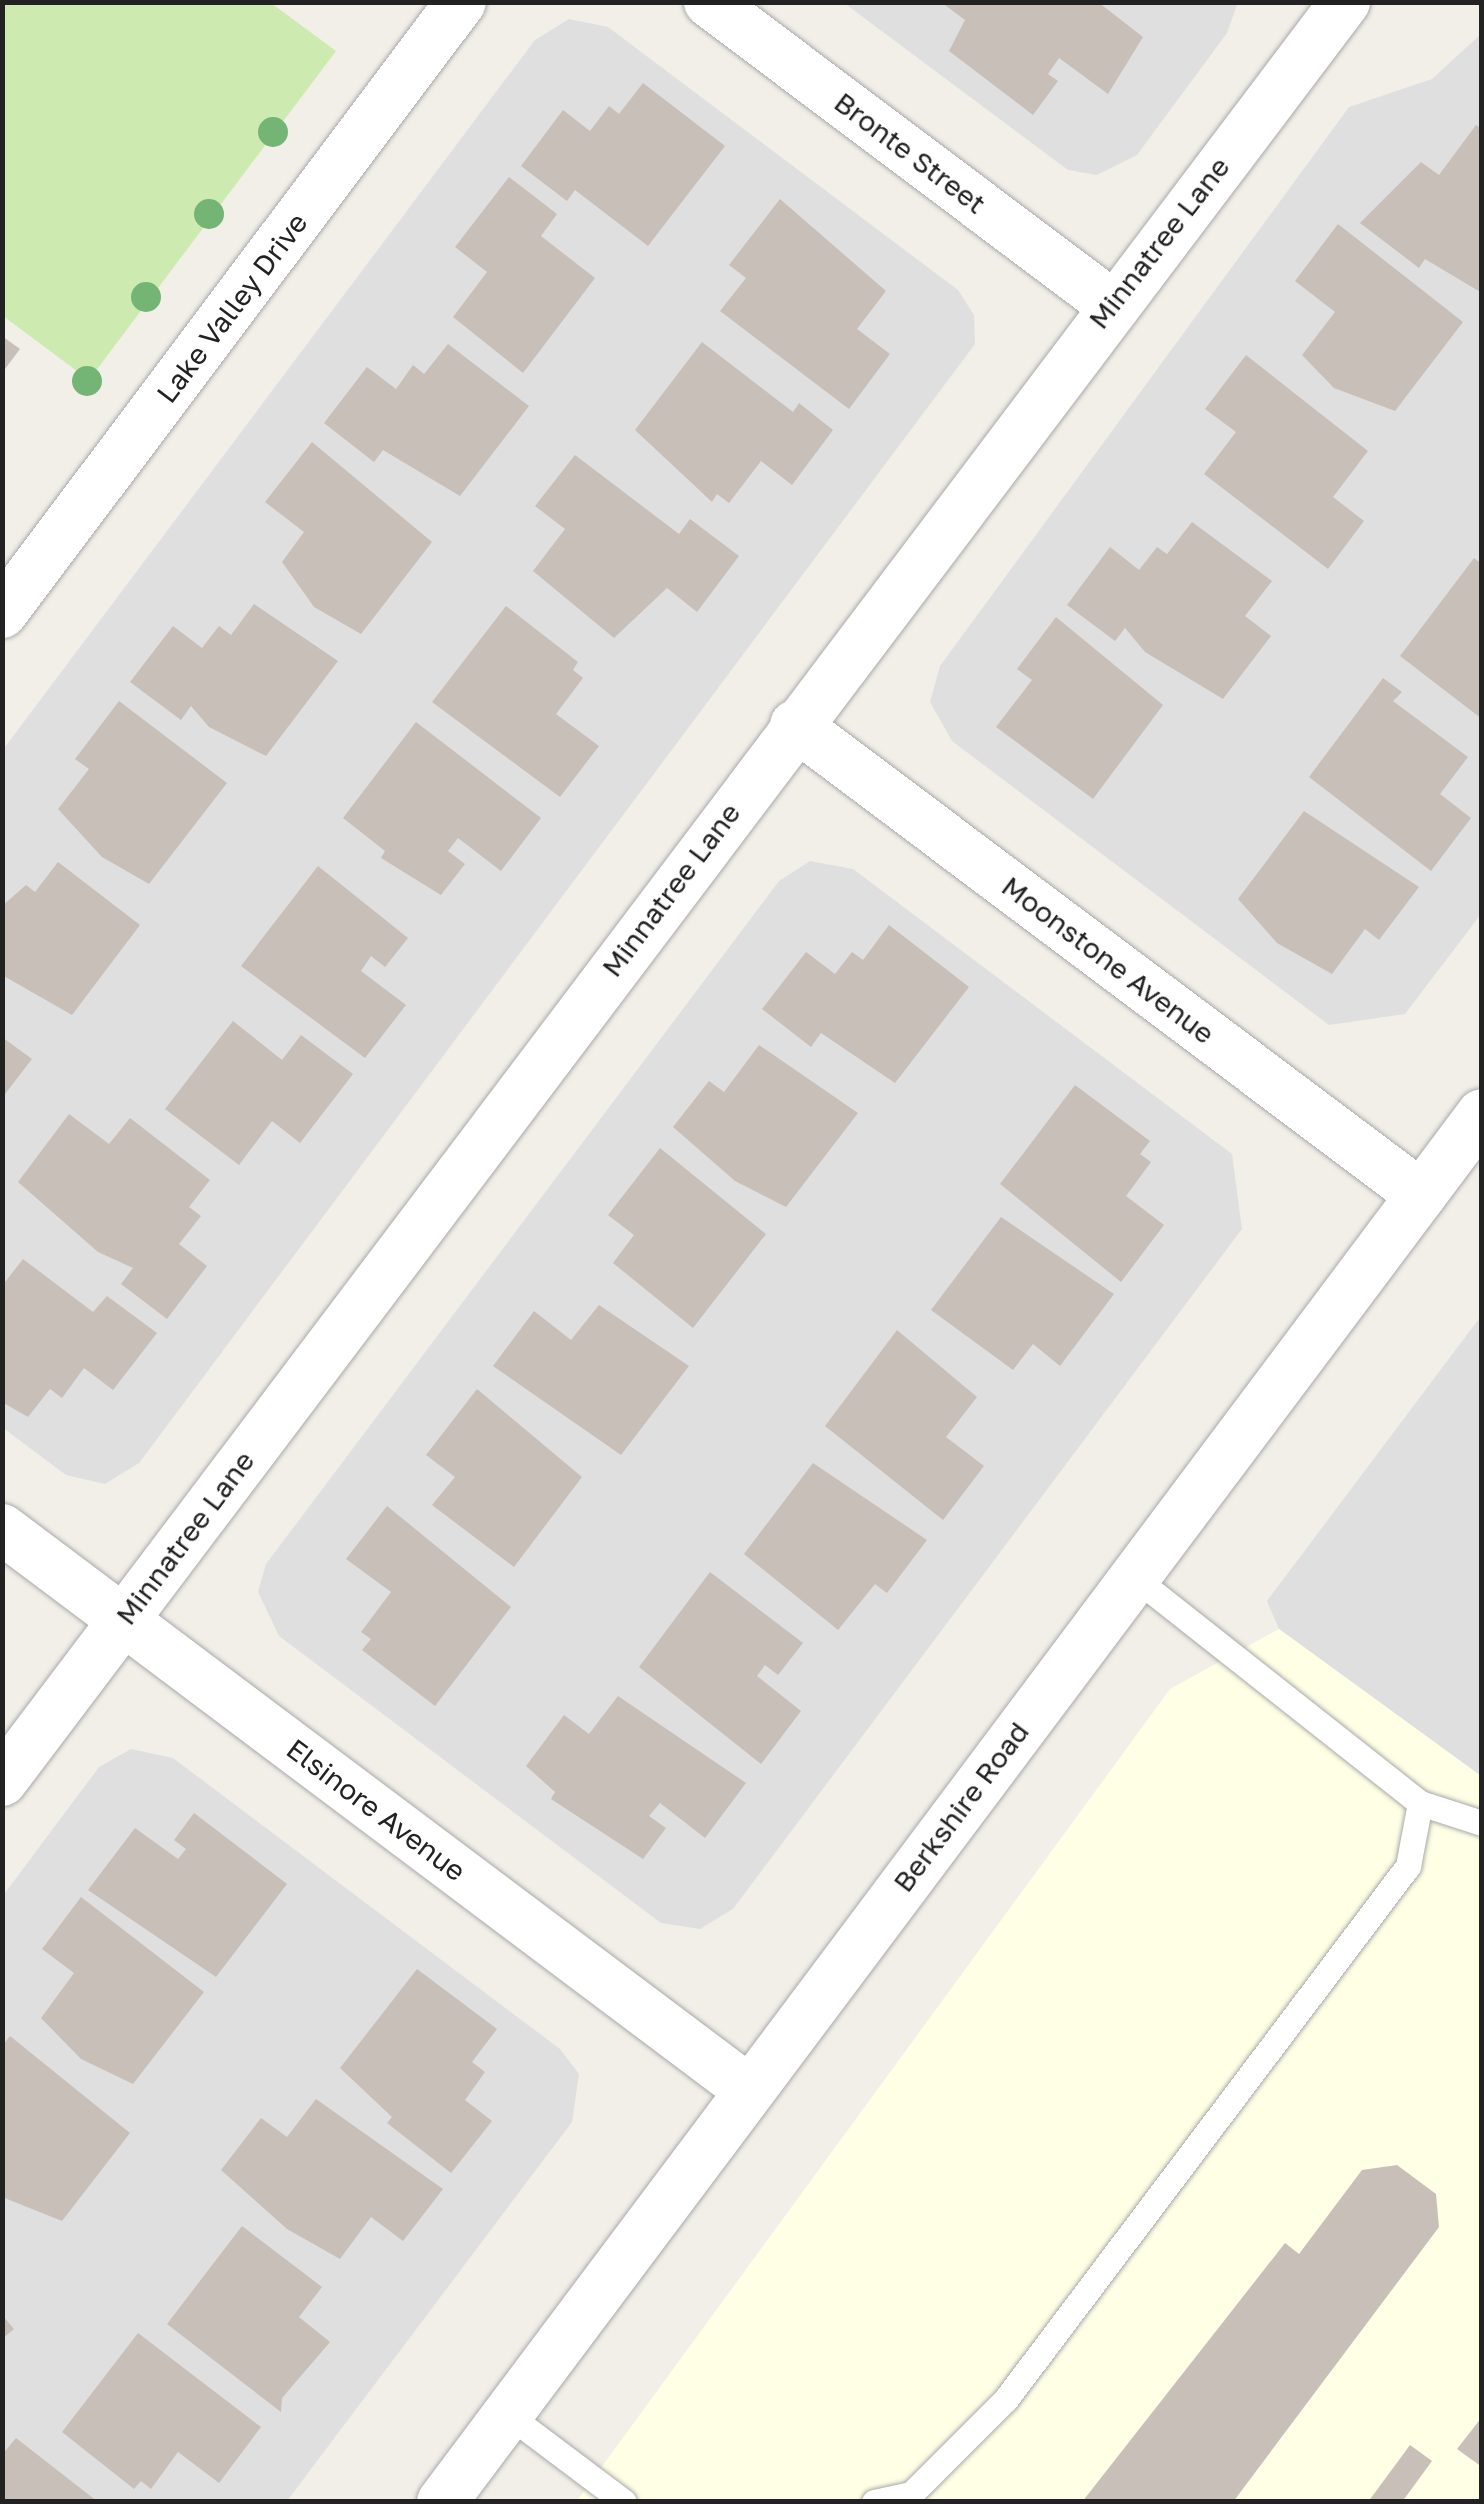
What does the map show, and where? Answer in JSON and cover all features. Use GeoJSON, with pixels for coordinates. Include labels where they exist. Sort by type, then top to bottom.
{"type":"FeatureCollection","features":[{"type":"Feature","properties":{"kind":"street","name":"Lake Valley Drive"},"geometry":{"type":"LineString","coordinates":[[2,612],[461,2]]}},
{"type":"Feature","properties":{"kind":"street","name":"Bronte Street"},"geometry":{"type":"LineString","coordinates":[[709,2],[1111,304]]}},
{"type":"Feature","properties":{"kind":"street","name":"Minnatree Lane"},"geometry":{"type":"LineString","coordinates":[[2,1781],[1111,304],[1345,2]]}},
{"type":"Feature","properties":{"kind":"street","name":"Moonstone Avenue"},"geometry":{"type":"LineString","coordinates":[[795,725],[1420,1195]]}},
{"type":"Feature","properties":{"kind":"street","name":"Berkshire Road"},"geometry":{"type":"LineString","coordinates":[[442,2502],[1482,1114]]}},
{"type":"Feature","properties":{"kind":"street","name":"Elsinore Avenue"},"geometry":{"type":"LineString","coordinates":[[2,1530],[749,2090]]}},
{"type":"Feature","properties":{"kind":"lane"},"geometry":{"type":"LineString","coordinates":[[1134,1577],[1420,1803],[1482,1822]]}},
{"type":"Feature","properties":{"kind":"lane"},"geometry":{"type":"LineString","coordinates":[[874,2502],[911,2494],[1006,2398],[1408,1866],[1420,1803]]}},
{"type":"Feature","properties":{"kind":"lane"},"geometry":{"type":"LineString","coordinates":[[507,2414],[624,2502]]}},
{"type":"Feature","properties":{"kind":"shaded area"},"geometry":{"type":"Polygon","coordinates":[[[1238,2],[1227,33],[1137,155],[1097,175],[1068,170],[844,3],[1238,2]]]}},
{"type":"Feature","properties":{"kind":"shaded area"},"geometry":{"type":"Polygon","coordinates":[[[569,19],[608,27],[958,290],[974,315],[975,344],[139,1463],[105,1484],[66,1475],[3,1428],[2,751],[535,40],[569,19]]]}},
{"type":"Feature","properties":{"kind":"shaded area"},"geometry":{"type":"Polygon","coordinates":[[[1481,34],[1481,914],[1405,1014],[1329,1025],[952,741],[930,702],[940,666],[1349,107],[1432,79],[1481,34]]]}},
{"type":"Feature","properties":{"kind":"shaded area"},"geometry":{"type":"Polygon","coordinates":[[[810,861],[853,869],[1232,1154],[1242,1229],[733,1909],[700,1929],[661,1923],[279,1636],[258,1592],[266,1564],[779,881],[810,861]]]}},
{"type":"Feature","properties":{"kind":"shaded area"},"geometry":{"type":"Polygon","coordinates":[[[1481,1316],[1481,1776],[1279,1629],[1267,1601],[1481,1316]]]}},
{"type":"Feature","properties":{"kind":"shaded area"},"geometry":{"type":"Polygon","coordinates":[[[1279,1629],[1481,1776],[1481,2501],[576,2502],[1170,1689],[1279,1629]]]}},
{"type":"Feature","properties":{"kind":"shaded area"},"geometry":{"type":"Polygon","coordinates":[[[131,1749],[173,1758],[560,2049],[579,2074],[572,2122],[287,2501],[3,2501],[2,1897],[99,1767],[131,1749]]]}},
{"type":"Feature","properties":{"kind":"green space"},"geometry":{"type":"Polygon","coordinates":[[[2,3],[271,3],[336,51],[89,380],[3,316],[2,3]]]}},
{"type":"Feature","properties":{"kind":"building"},"geometry":{"type":"Polygon","coordinates":[[[941,2],[1098,2],[1143,37],[1108,94],[1059,58],[1048,74],[1058,81],[1033,115],[949,51],[965,20],[941,2]]]}},
{"type":"Feature","properties":{"kind":"building"},"geometry":{"type":"Polygon","coordinates":[[[643,83],[725,146],[648,246],[575,190],[567,201],[521,166],[563,110],[590,131],[609,106],[619,114],[643,83]]]}},
{"type":"Feature","properties":{"kind":"building"},"geometry":{"type":"Polygon","coordinates":[[[1476,125],[1482,129],[1482,293],[1425,259],[1419,268],[1360,223],[1421,162],[1439,175],[1476,125]]]}},
{"type":"Feature","properties":{"kind":"building"},"geometry":{"type":"Polygon","coordinates":[[[509,177],[557,214],[541,236],[595,278],[523,373],[453,317],[487,272],[455,247],[509,177]]]}},
{"type":"Feature","properties":{"kind":"building"},"geometry":{"type":"Polygon","coordinates":[[[780,199],[886,291],[857,329],[890,354],[849,409],[720,311],[746,278],[729,265],[780,199]]]}},
{"type":"Feature","properties":{"kind":"building"},"geometry":{"type":"Polygon","coordinates":[[[1338,224],[1463,322],[1395,411],[1334,388],[1302,355],[1335,312],[1295,281],[1338,224]]]}},
{"type":"Feature","properties":{"kind":"building"},"geometry":{"type":"Polygon","coordinates":[[[2,336],[20,349],[2,373],[2,336]]]}},
{"type":"Feature","properties":{"kind":"building"},"geometry":{"type":"Polygon","coordinates":[[[702,342],[793,412],[799,403],[833,430],[792,485],[761,461],[729,503],[717,494],[712,502],[635,430],[702,342]]]}},
{"type":"Feature","properties":{"kind":"building"},"geometry":{"type":"Polygon","coordinates":[[[448,344],[529,406],[460,496],[383,450],[374,462],[324,423],[367,367],[396,389],[413,365],[424,374],[448,344]]]}},
{"type":"Feature","properties":{"kind":"building"},"geometry":{"type":"Polygon","coordinates":[[[1246,355],[1368,451],[1333,497],[1364,521],[1328,569],[1204,474],[1236,432],[1205,409],[1246,355]]]}},
{"type":"Feature","properties":{"kind":"building"},"geometry":{"type":"Polygon","coordinates":[[[312,442],[432,542],[361,634],[314,607],[282,562],[304,532],[265,502],[312,442]]]}},
{"type":"Feature","properties":{"kind":"building"},"geometry":{"type":"Polygon","coordinates":[[[575,455],[679,534],[690,519],[739,556],[697,612],[667,588],[614,638],[533,571],[565,529],[535,506],[575,455]]]}},
{"type":"Feature","properties":{"kind":"building"},"geometry":{"type":"Polygon","coordinates":[[[1192,522],[1272,581],[1245,616],[1271,636],[1223,699],[1145,652],[1125,628],[1115,641],[1067,605],[1110,547],[1139,570],[1157,547],[1167,554],[1192,522]]]}},
{"type":"Feature","properties":{"kind":"building"},"geometry":{"type":"Polygon","coordinates":[[[1474,558],[1482,564],[1482,719],[1400,656],[1474,558]]]}},
{"type":"Feature","properties":{"kind":"building"},"geometry":{"type":"Polygon","coordinates":[[[254,604],[338,661],[266,756],[209,727],[191,706],[181,720],[130,682],[173,626],[202,648],[219,626],[231,635],[254,604]]]}},
{"type":"Feature","properties":{"kind":"building"},"geometry":{"type":"Polygon","coordinates":[[[506,606],[578,662],[573,670],[583,678],[556,714],[599,746],[560,797],[432,702],[506,606]]]}},
{"type":"Feature","properties":{"kind":"building"},"geometry":{"type":"Polygon","coordinates":[[[1056,617],[1163,705],[1093,799],[996,727],[1032,680],[1017,669],[1056,617]]]}},
{"type":"Feature","properties":{"kind":"building"},"geometry":{"type":"Polygon","coordinates":[[[1383,678],[1402,692],[1393,701],[1468,757],[1440,794],[1471,818],[1431,871],[1309,777],[1383,678]]]}},
{"type":"Feature","properties":{"kind":"building"},"geometry":{"type":"Polygon","coordinates":[[[119,701],[227,783],[149,884],[102,857],[58,809],[89,769],[75,759],[119,701]]]}},
{"type":"Feature","properties":{"kind":"building"},"geometry":{"type":"Polygon","coordinates":[[[416,722],[541,818],[501,871],[458,838],[448,851],[465,864],[441,895],[381,858],[385,851],[343,818],[416,722]]]}},
{"type":"Feature","properties":{"kind":"building"},"geometry":{"type":"Polygon","coordinates":[[[1304,811],[1419,887],[1379,940],[1365,929],[1332,974],[1277,943],[1238,899],[1304,811]]]}},
{"type":"Feature","properties":{"kind":"building"},"geometry":{"type":"Polygon","coordinates":[[[58,862],[140,925],[72,1015],[2,975],[2,906],[26,885],[35,892],[58,862]]]}},
{"type":"Feature","properties":{"kind":"building"},"geometry":{"type":"Polygon","coordinates":[[[318,866],[408,938],[385,967],[371,956],[361,971],[406,1005],[365,1058],[241,966],[318,866]]]}},
{"type":"Feature","properties":{"kind":"building"},"geometry":{"type":"Polygon","coordinates":[[[889,925],[969,987],[895,1083],[821,1033],[811,1047],[762,1009],[806,952],[835,974],[852,952],[863,960],[889,925]]]}},
{"type":"Feature","properties":{"kind":"building"},"geometry":{"type":"Polygon","coordinates":[[[233,1021],[282,1060],[301,1035],[353,1074],[300,1143],[272,1121],[239,1165],[165,1109],[233,1021]]]}},
{"type":"Feature","properties":{"kind":"building"},"geometry":{"type":"Polygon","coordinates":[[[2,1037],[32,1059],[2,1098],[2,1037]]]}},
{"type":"Feature","properties":{"kind":"building"},"geometry":{"type":"Polygon","coordinates":[[[759,1045],[858,1113],[786,1207],[735,1181],[673,1127],[709,1081],[724,1092],[759,1045]]]}},
{"type":"Feature","properties":{"kind":"building"},"geometry":{"type":"Polygon","coordinates":[[[1075,1085],[1150,1141],[1140,1154],[1151,1162],[1126,1196],[1164,1225],[1121,1282],[1000,1184],[1075,1085]]]}},
{"type":"Feature","properties":{"kind":"building"},"geometry":{"type":"Polygon","coordinates":[[[69,1114],[109,1144],[130,1118],[210,1180],[189,1207],[201,1216],[179,1244],[207,1266],[167,1319],[121,1284],[133,1268],[98,1252],[18,1182],[69,1114]]]}},
{"type":"Feature","properties":{"kind":"building"},"geometry":{"type":"Polygon","coordinates":[[[660,1148],[766,1234],[693,1328],[613,1263],[634,1235],[608,1215],[660,1148]]]}},
{"type":"Feature","properties":{"kind":"building"},"geometry":{"type":"Polygon","coordinates":[[[1001,1217],[1114,1294],[1060,1366],[1033,1344],[1013,1370],[931,1310],[1001,1217]]]}},
{"type":"Feature","properties":{"kind":"building"},"geometry":{"type":"Polygon","coordinates":[[[23,1259],[93,1312],[107,1296],[157,1333],[113,1390],[84,1368],[62,1398],[50,1389],[28,1417],[2,1402],[2,1286],[23,1259]]]}},
{"type":"Feature","properties":{"kind":"building"},"geometry":{"type":"Polygon","coordinates":[[[599,1305],[689,1366],[621,1455],[493,1366],[534,1311],[571,1340],[599,1305]]]}},
{"type":"Feature","properties":{"kind":"building"},"geometry":{"type":"Polygon","coordinates":[[[897,1330],[977,1397],[946,1437],[984,1466],[943,1520],[825,1426],[897,1330]]]}},
{"type":"Feature","properties":{"kind":"building"},"geometry":{"type":"Polygon","coordinates":[[[477,1389],[582,1477],[514,1567],[432,1505],[455,1477],[426,1455],[477,1389]]]}},
{"type":"Feature","properties":{"kind":"building"},"geometry":{"type":"Polygon","coordinates":[[[813,1463],[927,1540],[887,1593],[875,1584],[838,1630],[744,1554],[813,1463]]]}},
{"type":"Feature","properties":{"kind":"building"},"geometry":{"type":"Polygon","coordinates":[[[387,1506],[511,1607],[435,1706],[362,1650],[371,1639],[361,1632],[391,1592],[346,1559],[387,1506]]]}},
{"type":"Feature","properties":{"kind":"building"},"geometry":{"type":"Polygon","coordinates":[[[710,1572],[803,1643],[778,1675],[765,1665],[757,1676],[801,1711],[761,1764],[639,1667],[710,1572]]]}},
{"type":"Feature","properties":{"kind":"building"},"geometry":{"type":"Polygon","coordinates":[[[618,1696],[746,1783],[705,1838],[660,1803],[649,1816],[666,1828],[643,1859],[551,1799],[555,1792],[526,1766],[564,1715],[589,1734],[618,1696]]]}},
{"type":"Feature","properties":{"kind":"building"},"geometry":{"type":"Polygon","coordinates":[[[194,1813],[287,1884],[216,1977],[88,1890],[135,1828],[178,1859],[186,1849],[174,1840],[194,1813]]]}},
{"type":"Feature","properties":{"kind":"building"},"geometry":{"type":"Polygon","coordinates":[[[81,1897],[204,1992],[133,2084],[81,2059],[41,2018],[74,1973],[42,1949],[81,1897]]]}},
{"type":"Feature","properties":{"kind":"building"},"geometry":{"type":"Polygon","coordinates":[[[417,1969],[497,2029],[472,2062],[485,2072],[465,2100],[492,2121],[451,2173],[387,2123],[392,2117],[340,2068],[417,1969]]]}},
{"type":"Feature","properties":{"kind":"building"},"geometry":{"type":"Polygon","coordinates":[[[10,2036],[130,2133],[62,2221],[2,2197],[2,2046],[10,2036]]]}},
{"type":"Feature","properties":{"kind":"building"},"geometry":{"type":"Polygon","coordinates":[[[316,2099],[443,2189],[403,2241],[371,2217],[340,2259],[287,2229],[221,2170],[261,2118],[287,2137],[316,2099]]]}},
{"type":"Feature","properties":{"kind":"building"},"geometry":{"type":"Polygon","coordinates":[[[1397,2165],[1436,2194],[1439,2227],[1233,2502],[1082,2502],[1285,2243],[1299,2254],[1362,2170],[1397,2165]]]}},
{"type":"Feature","properties":{"kind":"building"},"geometry":{"type":"Polygon","coordinates":[[[242,2226],[322,2287],[299,2317],[330,2342],[282,2398],[281,2412],[167,2324],[242,2226]]]}},
{"type":"Feature","properties":{"kind":"building"},"geometry":{"type":"Polygon","coordinates":[[[2,2315],[14,2329],[2,2339],[2,2315]]]}},
{"type":"Feature","properties":{"kind":"building"},"geometry":{"type":"Polygon","coordinates":[[[138,2333],[261,2427],[219,2483],[178,2452],[151,2489],[141,2481],[134,2489],[62,2432],[138,2333]]]}},
{"type":"Feature","properties":{"kind":"building"},"geometry":{"type":"Polygon","coordinates":[[[1482,2417],[1482,2467],[1457,2449],[1482,2417]]]}},
{"type":"Feature","properties":{"kind":"building"},"geometry":{"type":"Polygon","coordinates":[[[16,2438],[98,2502],[2,2502],[2,2455],[16,2438]]]}},
{"type":"Feature","properties":{"kind":"building"},"geometry":{"type":"Polygon","coordinates":[[[1410,2445],[1432,2461],[1402,2502],[1368,2502],[1410,2445]]]}}]}
